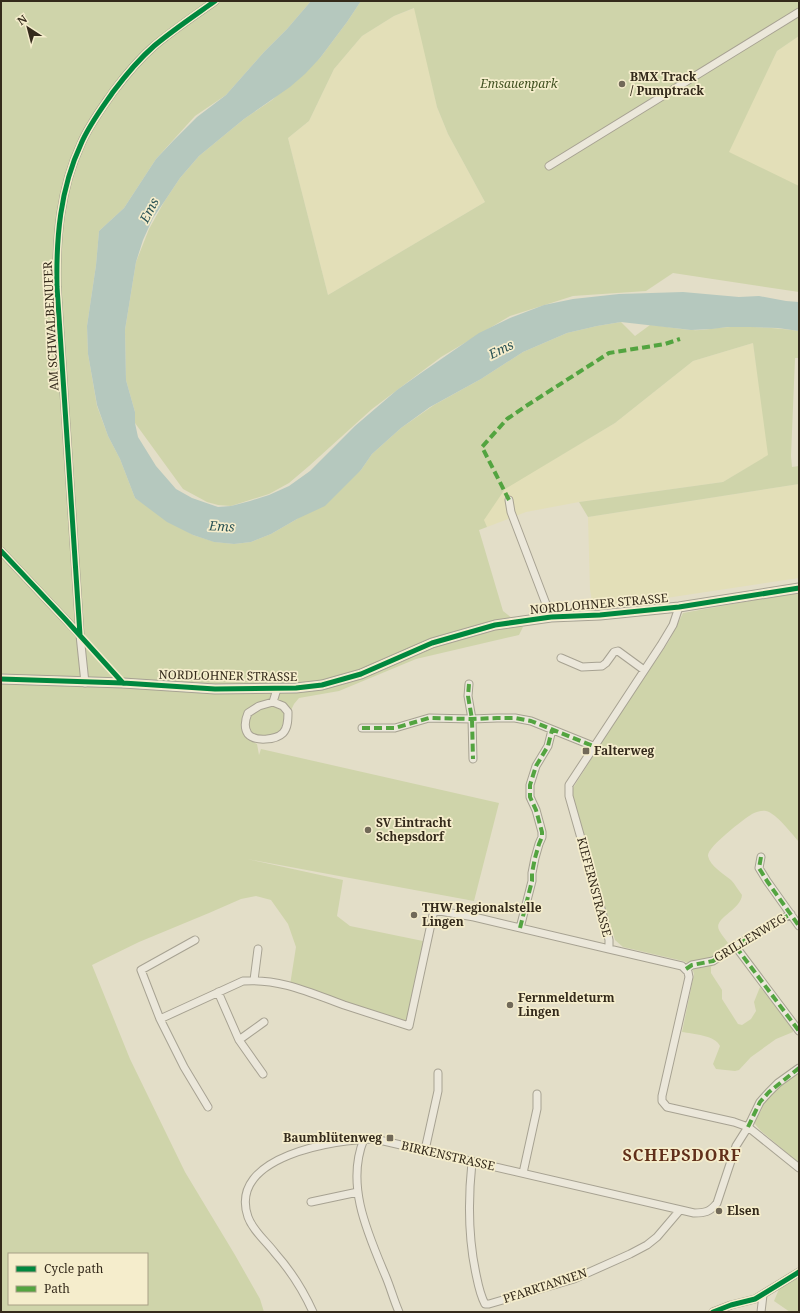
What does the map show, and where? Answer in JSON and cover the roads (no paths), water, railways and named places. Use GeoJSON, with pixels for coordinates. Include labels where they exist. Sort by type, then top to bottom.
{"type":"FeatureCollection","features":[{"type":"Feature","properties":{"kind":"street","name":"AM SCHWALBENUFER"},"geometry":{"type":"LineString","coordinates":[[85,682],[80,636],[56,261],[58,236],[66,185],[81,143],[93,122],[137,62],[153,47],[215,1]]}},
{"type":"Feature","properties":{"kind":"street"},"geometry":{"type":"LineString","coordinates":[[549,166],[799,12]]}},
{"type":"Feature","properties":{"kind":"street"},"geometry":{"type":"LineString","coordinates":[[509,500],[512,512],[551,617]]}},
{"type":"Feature","properties":{"kind":"street"},"geometry":{"type":"LineString","coordinates":[[1,550],[80,636]]}},
{"type":"Feature","properties":{"kind":"street","name":"NORDLOHNER STRASSE"},"geometry":{"type":"LineString","coordinates":[[1,679],[123,683],[215,689],[296,688],[322,685],[343,680],[361,674],[432,643],[494,625],[551,617],[679,608],[799,588]]}},
{"type":"Feature","properties":{"kind":"street","name":"KIEFERNSTRASSE"},"geometry":{"type":"LineString","coordinates":[[679,608],[673,625],[569,785],[568,791],[606,926],[609,949],[682,966],[686,969]]}},
{"type":"Feature","properties":{"kind":"street"},"geometry":{"type":"LineString","coordinates":[[561,658],[582,667],[602,666],[614,652],[618,651],[644,670]]}},
{"type":"Feature","properties":{"kind":"street"},"geometry":{"type":"LineString","coordinates":[[469,684],[468,696],[472,720],[473,759]]}},
{"type":"Feature","properties":{"kind":"street"},"geometry":{"type":"LineString","coordinates":[[273,702],[277,689]]}},
{"type":"Feature","properties":{"kind":"street"},"geometry":{"type":"LineString","coordinates":[[273,702],[283,706],[288,712],[284,732],[273,739],[250,736],[245,726],[248,713],[259,706],[273,702]]}},
{"type":"Feature","properties":{"kind":"street"},"geometry":{"type":"LineString","coordinates":[[362,728],[395,728],[429,718],[472,720],[497,718],[523,719],[594,746]]}},
{"type":"Feature","properties":{"kind":"street"},"geometry":{"type":"LineString","coordinates":[[520,928],[532,881],[535,858],[542,837],[536,810],[530,797],[530,785],[536,766],[548,746],[552,730]]}},
{"type":"Feature","properties":{"kind":"street"},"geometry":{"type":"LineString","coordinates":[[761,857],[759,868],[799,926]]}},
{"type":"Feature","properties":{"kind":"street"},"geometry":{"type":"LineString","coordinates":[[160,1019],[243,981],[254,980],[290,986],[409,1026],[434,910],[474,917],[609,949]]}},
{"type":"Feature","properties":{"kind":"street","name":"GRILLENWEG"},"geometry":{"type":"LineString","coordinates":[[686,969],[713,961],[756,933],[791,914]]}},
{"type":"Feature","properties":{"kind":"street"},"geometry":{"type":"LineString","coordinates":[[195,940],[142,970],[160,1019],[184,1067],[208,1107]]}},
{"type":"Feature","properties":{"kind":"street"},"geometry":{"type":"LineString","coordinates":[[736,946],[799,1031]]}},
{"type":"Feature","properties":{"kind":"street"},"geometry":{"type":"LineString","coordinates":[[254,980],[258,949]]}},
{"type":"Feature","properties":{"kind":"street"},"geometry":{"type":"LineString","coordinates":[[686,969],[688,972],[688,977],[662,1101],[667,1107],[734,1122],[748,1127],[799,1168]]}},
{"type":"Feature","properties":{"kind":"street"},"geometry":{"type":"LineString","coordinates":[[218,992],[239,1040],[263,1074]]}},
{"type":"Feature","properties":{"kind":"street"},"geometry":{"type":"LineString","coordinates":[[239,1040],[264,1022]]}},
{"type":"Feature","properties":{"kind":"street","name":"BIRKENSTRASSE"},"geometry":{"type":"LineString","coordinates":[[313,1312],[296,1279],[253,1227],[248,1216],[246,1193],[252,1181],[262,1170],[276,1160],[292,1153],[324,1145],[375,1138],[680,1210],[694,1213],[706,1213],[717,1203],[736,1146],[748,1127],[760,1102],[769,1092],[799,1068]]}},
{"type":"Feature","properties":{"kind":"street"},"geometry":{"type":"LineString","coordinates":[[425,1150],[438,1091],[438,1073]]}},
{"type":"Feature","properties":{"kind":"street"},"geometry":{"type":"LineString","coordinates":[[523,1173],[537,1109],[537,1094]]}},
{"type":"Feature","properties":{"kind":"street"},"geometry":{"type":"LineString","coordinates":[[364,1139],[357,1167],[358,1192],[368,1231],[399,1312]]}},
{"type":"Feature","properties":{"kind":"street","name":"PFARRTANNEN"},"geometry":{"type":"LineString","coordinates":[[472,1162],[469,1196],[470,1240],[478,1284],[485,1304],[574,1279],[630,1254],[647,1245],[680,1210]]}},
{"type":"Feature","properties":{"kind":"street"},"geometry":{"type":"LineString","coordinates":[[311,1202],[358,1192]]}},
{"type":"Feature","properties":{"kind":"street"},"geometry":{"type":"LineString","coordinates":[[713,1312],[731,1305],[755,1300],[799,1272]]}},
{"type":"Feature","properties":{"kind":"street"},"geometry":{"type":"LineString","coordinates":[[761,1312],[763,1295]]}},
{"type":"Feature","properties":{"kind":"water","name":"Ems"},"geometry":{"type":"Polygon","coordinates":[[[311,1],[361,1],[320,58],[305,74],[290,87],[244,119],[199,156],[180,178],[153,218],[143,240],[136,262],[125,330],[126,380],[135,412],[135,423],[138,437],[156,466],[176,489],[192,498],[218,507],[231,506],[250,501],[269,495],[289,486],[310,471],[355,426],[397,390],[479,333],[510,318],[544,305],[573,299],[619,294],[683,292],[739,297],[759,296],[799,302],[799,331],[778,328],[750,327],[691,330],[621,322],[567,333],[523,352],[481,379],[430,407],[401,428],[372,454],[361,470],[325,506],[297,519],[271,534],[251,542],[234,544],[214,542],[193,535],[167,522],[135,498],[120,459],[108,436],[97,405],[88,354],[87,326],[96,265],[99,231],[124,208],[156,159],[197,117],[226,95],[311,1]]]}},
{"type":"Feature","properties":{"kind":"place","name":"BMX Track / Pumptrack"},"geometry":{"type":"Point","coordinates":[622,84]}},
{"type":"Feature","properties":{"kind":"place","name":"Falterweg"},"geometry":{"type":"Point","coordinates":[586,751]}},
{"type":"Feature","properties":{"kind":"place","name":"SV Eintracht Schepsdorf"},"geometry":{"type":"Point","coordinates":[368,830]}},
{"type":"Feature","properties":{"kind":"place","name":"THW Regionalstelle Lingen"},"geometry":{"type":"Point","coordinates":[414,915]}},
{"type":"Feature","properties":{"kind":"place","name":"Fernmeldeturm Lingen"},"geometry":{"type":"Point","coordinates":[510,1005]}},
{"type":"Feature","properties":{"kind":"place","name":"Baumblütenweg"},"geometry":{"type":"Point","coordinates":[390,1138]}},
{"type":"Feature","properties":{"kind":"place","name":"Elsen"},"geometry":{"type":"Point","coordinates":[719,1211]}},
{"type":"Feature","properties":{"kind":"district","name":"SCHEPSDORF"},"geometry":{"type":"Point","coordinates":[682,1155]}},
{"type":"Feature","properties":{"kind":"park label","name":"Emsauenpark"},"geometry":{"type":"Point","coordinates":[519,84]}}]}
